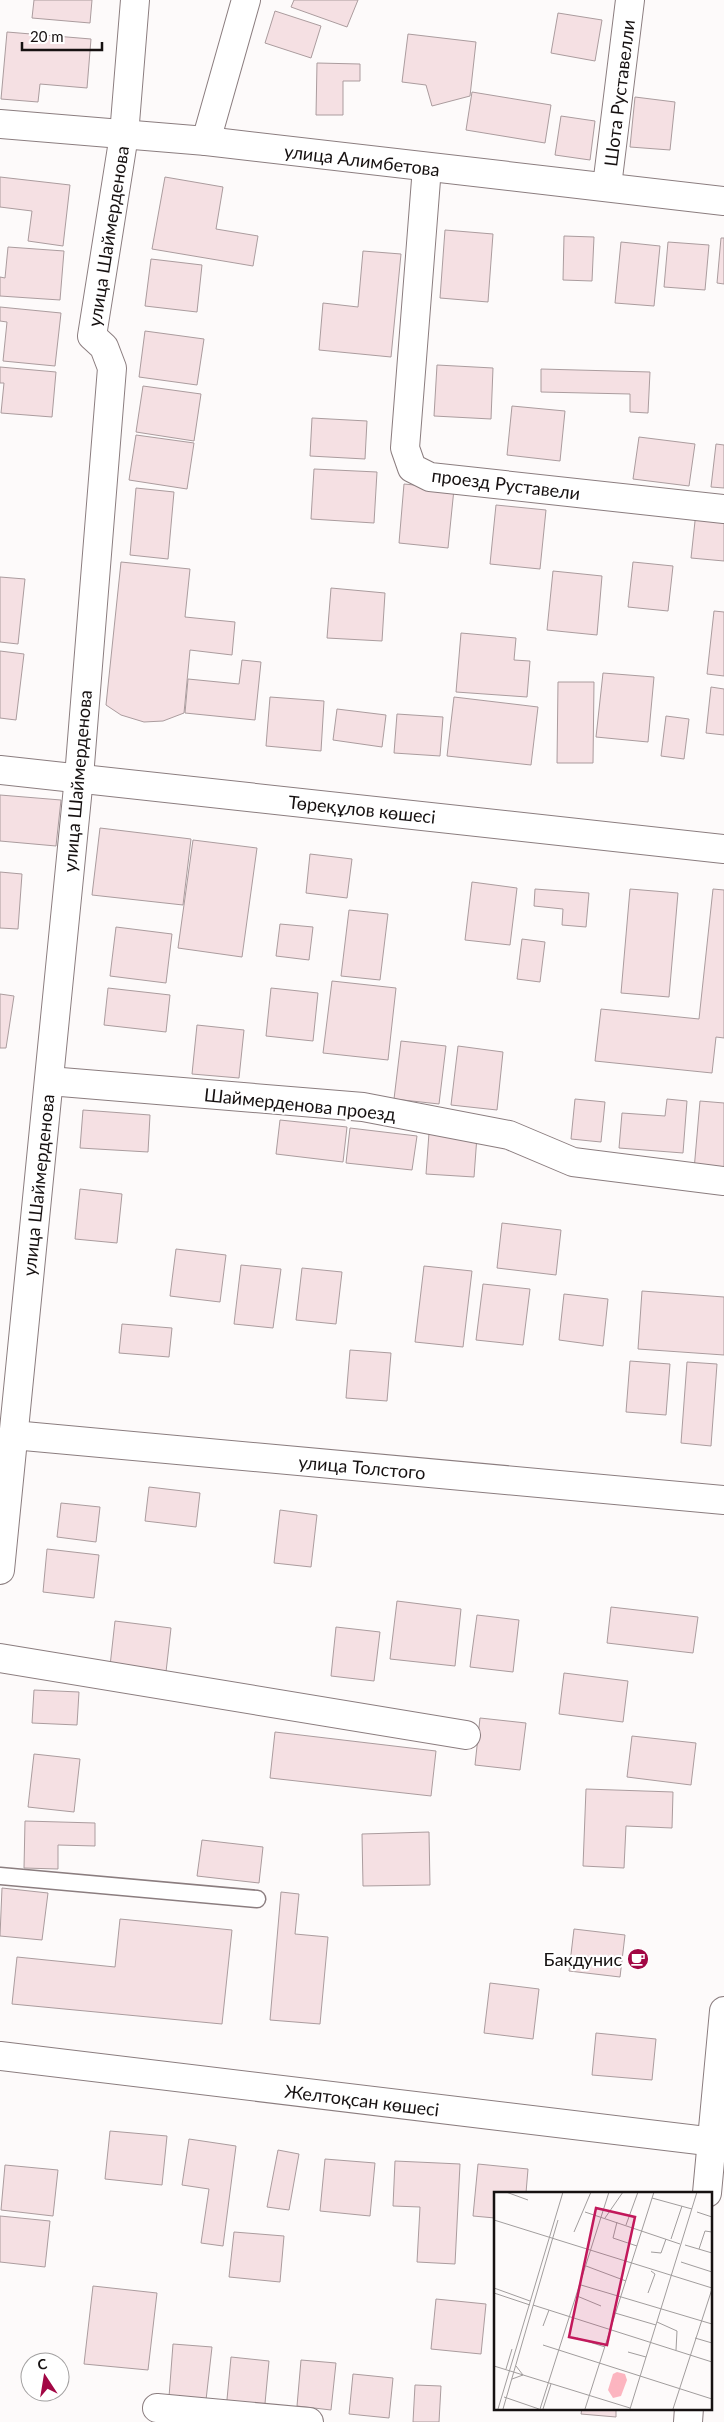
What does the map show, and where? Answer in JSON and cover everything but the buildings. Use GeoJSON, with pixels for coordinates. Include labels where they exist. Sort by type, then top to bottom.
{"type":"FeatureCollection","features":[{"type":"Feature","properties":{"kind":"street","name":"улица Шаймерденова"},"geometry":{"type":"LineString","coordinates":[[0,1570],[7,1433],[48,1081],[79,777],[112,368],[104,347],[92,336],[124,135],[136,0]]}},
{"type":"Feature","properties":{"kind":"street"},"geometry":{"type":"LineString","coordinates":[[206,141],[246,0]]}},
{"type":"Feature","properties":{"kind":"street","name":"Шота Руставелли"},"geometry":{"type":"LineString","coordinates":[[607,186],[630,0]]}},
{"type":"Feature","properties":{"kind":"street","name":"улица Алимбетова"},"geometry":{"type":"LineString","coordinates":[[0,124],[206,141],[724,201]]}},
{"type":"Feature","properties":{"kind":"street","name":"проезд Руставели"},"geometry":{"type":"LineString","coordinates":[[427,168],[405,448],[412,468],[430,477],[724,509]]}},
{"type":"Feature","properties":{"kind":"street","name":"Төреқұлов көшесі"},"geometry":{"type":"LineString","coordinates":[[0,770],[79,777],[724,849]]}},
{"type":"Feature","properties":{"kind":"street","name":"Шаймерденова проезд"},"geometry":{"type":"LineString","coordinates":[[48,1081],[363,1107],[509,1135],[573,1162],[724,1181]]}},
{"type":"Feature","properties":{"kind":"street","name":"улица Толстого"},"geometry":{"type":"LineString","coordinates":[[7,1433],[724,1500]]}},
{"type":"Feature","properties":{"kind":"street"},"geometry":{"type":"LineString","coordinates":[[0,1658],[466,1735]]}},
{"type":"Feature","properties":{"kind":"street"},"geometry":{"type":"LineString","coordinates":[[707,2192],[718,2142],[724,2011]]}},
{"type":"Feature","properties":{"kind":"street","name":"Желтоқсан көшесі"},"geometry":{"type":"LineString","coordinates":[[0,2056],[718,2142]]}},
{"type":"Feature","properties":{"kind":"street"},"geometry":{"type":"LineString","coordinates":[[157,2408],[309,2422]]}},
{"type":"Feature","properties":{"kind":"lane"},"geometry":{"type":"LineString","coordinates":[[0,1876],[257,1898]]}},
{"type":"Feature","properties":{"kind":"place","name":"Бакдунис"},"geometry":{"type":"Point","coordinates":[638,1959]}}]}
